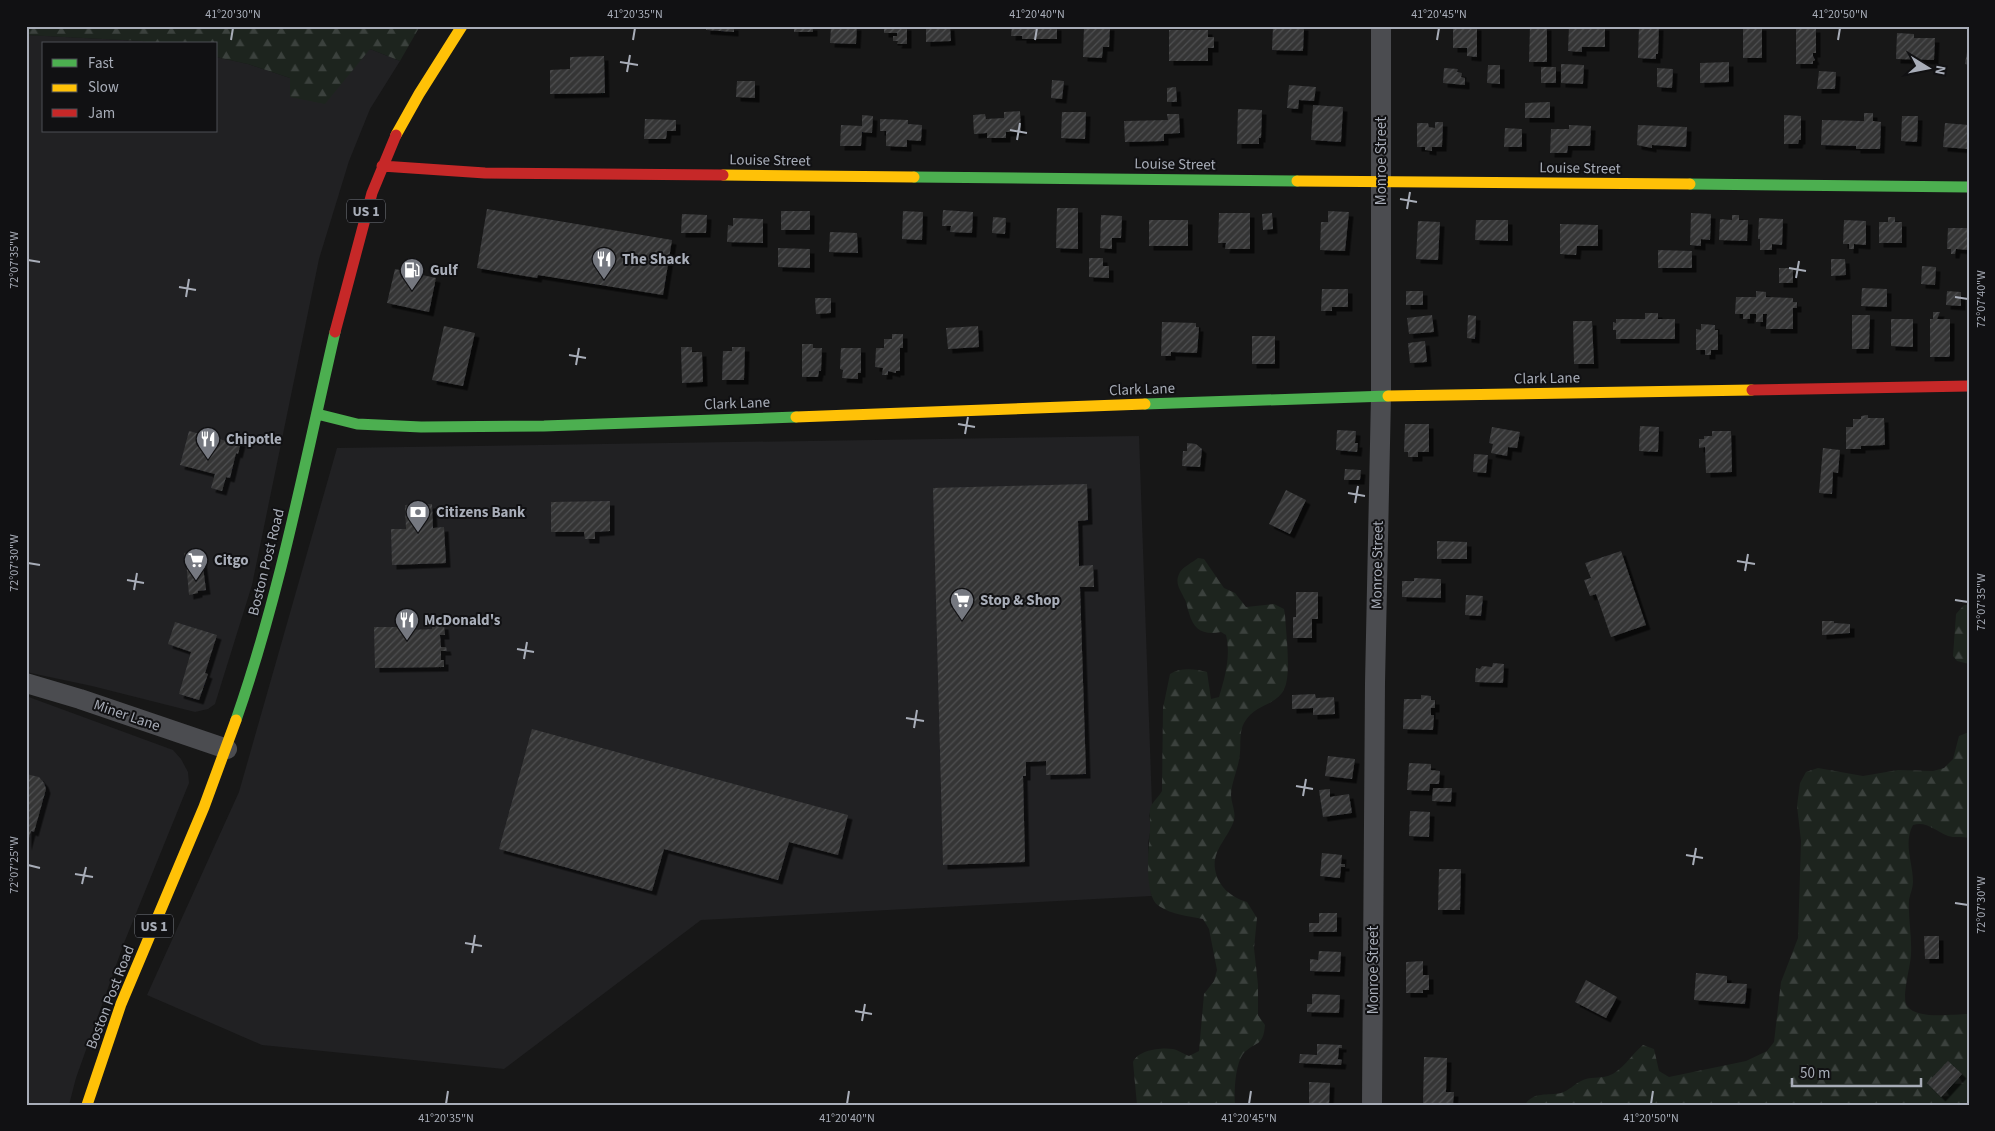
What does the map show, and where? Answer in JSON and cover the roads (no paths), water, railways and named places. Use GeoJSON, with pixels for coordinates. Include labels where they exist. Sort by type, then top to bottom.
{"type":"FeatureCollection","features":[{"type":"Feature","properties":{"kind":"main road","name":"Boston Post Road"},"geometry":{"type":"LineString","coordinates":[[87,1105],[134,973],[209,798],[227,749],[277,584],[344,290],[369,201],[382,166],[406,113],[462,26]]}},
{"type":"Feature","properties":{"kind":"main road","name":"Louise Street"},"geometry":{"type":"LineString","coordinates":[[382,166],[485,173],[1969,187]]}},
{"type":"Feature","properties":{"kind":"main road","name":"Clark Lane"},"geometry":{"type":"LineString","coordinates":[[317,414],[357,424],[458,427],[1381,396],[1969,386]]}},
{"type":"Feature","properties":{"kind":"street","name":"Monroe Street"},"geometry":{"type":"LineString","coordinates":[[1372,1105],[1375,683],[1381,396],[1381,26]]}},
{"type":"Feature","properties":{"kind":"street","name":"Miner Lane"},"geometry":{"type":"LineString","coordinates":[[26,683],[80,699],[227,749]]}},
{"type":"Feature","properties":{"kind":"place","name":"The Shack"},"geometry":{"type":"Point","coordinates":[604,280]}},
{"type":"Feature","properties":{"kind":"place","name":"Gulf"},"geometry":{"type":"Point","coordinates":[412,291]}},
{"type":"Feature","properties":{"kind":"place","name":"Chipotle"},"geometry":{"type":"Point","coordinates":[208,460]}},
{"type":"Feature","properties":{"kind":"place","name":"Citizens Bank"},"geometry":{"type":"Point","coordinates":[418,533]}},
{"type":"Feature","properties":{"kind":"place","name":"Citgo"},"geometry":{"type":"Point","coordinates":[196,581]}},
{"type":"Feature","properties":{"kind":"place","name":"Stop & Shop"},"geometry":{"type":"Point","coordinates":[962,621]}},
{"type":"Feature","properties":{"kind":"place","name":"McDonald's"},"geometry":{"type":"Point","coordinates":[407,641]}}]}
